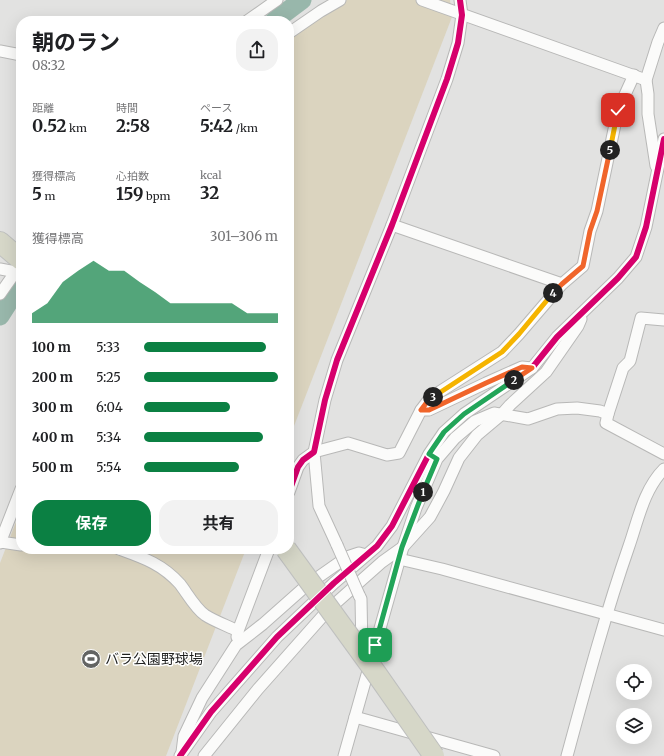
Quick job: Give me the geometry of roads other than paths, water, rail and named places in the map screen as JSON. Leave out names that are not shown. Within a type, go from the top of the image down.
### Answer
[{"type":"highway","points":[[0,242],[16,261]]},
{"type":"highway","points":[[290,554],[372,667],[434,756]]},
{"type":"street","points":[[254,16],[277,0]]},
{"type":"street","points":[[294,30],[340,0]]},
{"type":"street","points":[[422,0],[646,80]]},
{"type":"street","points":[[363,688],[361,599],[319,506],[314,452],[325,400],[337,360],[392,225],[447,79],[458,43],[462,15],[460,0]]},
{"type":"street","points":[[657,172],[648,114],[646,80],[664,28]]},
{"type":"street","points":[[0,51],[16,54]]},
{"type":"street","points":[[294,478],[298,467],[303,460],[314,452],[348,444],[387,455],[399,453],[421,410],[430,398],[502,352],[562,284],[583,266],[590,231],[597,211],[618,110],[634,75]]},
{"type":"street","points":[[181,755],[211,712],[277,637],[376,546],[392,526],[433,456],[444,432],[464,414],[532,368],[557,337],[618,278],[636,257],[646,227],[664,140]]},
{"type":"street","points":[[392,225],[562,284]]},
{"type":"street","points":[[0,268],[16,265]]},
{"type":"street","points":[[0,294],[16,270]]},
{"type":"street","points":[[204,756],[258,689],[329,609],[382,562],[402,547],[430,517],[444,491],[458,458],[477,435],[502,414],[546,372],[578,326],[583,312]]},
{"type":"street","points":[[664,320],[641,318],[630,361],[623,368],[606,423],[664,454]]},
{"type":"street","points":[[421,410],[429,410],[522,367],[532,368]]},
{"type":"street","points":[[344,756],[402,547],[428,478],[433,456],[475,421],[494,413],[528,419],[557,409],[577,408],[600,411],[608,414]]},
{"type":"street","points":[[567,756],[606,614],[645,498],[659,474],[664,469]]},
{"type":"street","points":[[16,502],[0,542],[16,544]]},
{"type":"street","points":[[181,755],[184,736],[202,698],[236,645],[313,581],[347,557],[359,553],[366,555]]},
{"type":"street","points":[[133,554],[147,559],[165,570],[180,584],[192,601],[204,614],[238,631]]},
{"type":"street","points":[[236,645],[238,631],[267,554]]},
{"type":"street","points":[[399,558],[664,630]]},
{"type":"street","points":[[355,717],[494,756]]},
{"type":"waterway","points":[[281,16],[302,0]]},
{"type":"waterway","points":[[0,316],[16,291]]},
{"type":"place","name":"バラ公園野球場","points":[[91,659]]}]
